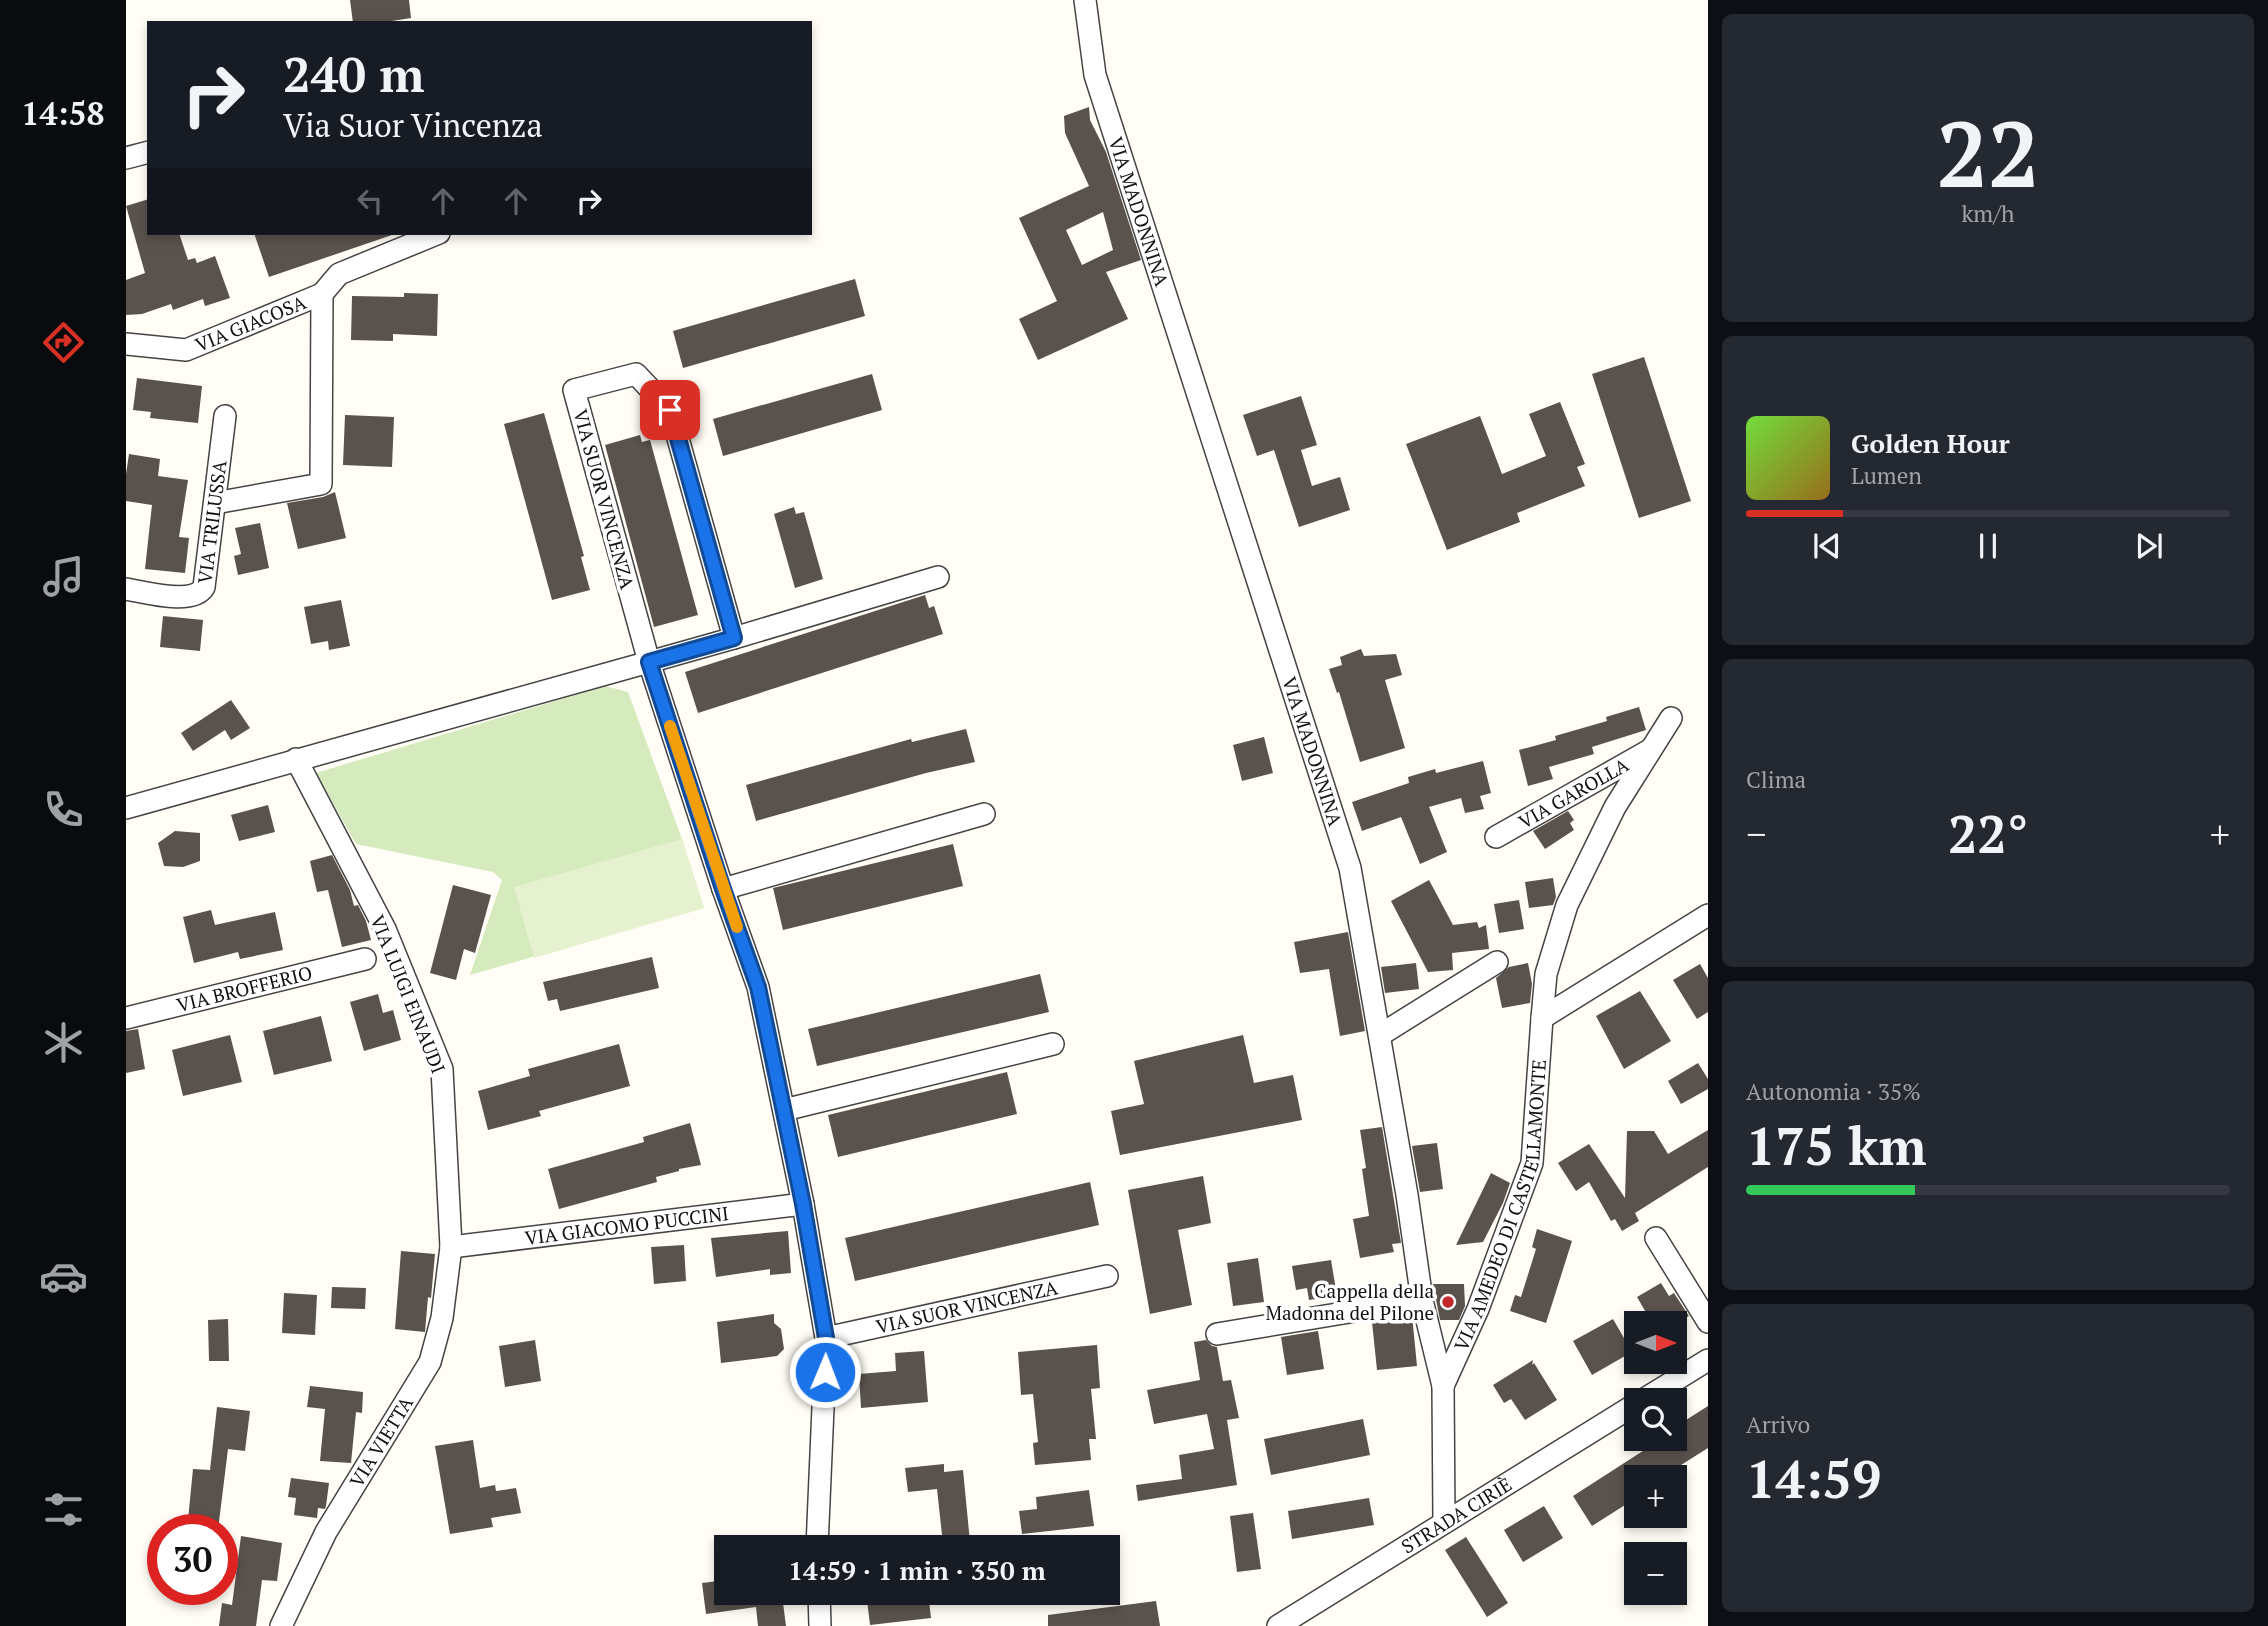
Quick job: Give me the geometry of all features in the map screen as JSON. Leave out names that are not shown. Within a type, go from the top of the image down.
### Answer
[{"type":"street","name":"VIA MADONNINA","points":[[1085,0],[1095,75],[1350,868],[1380,1034],[1422,1300],[1443,1386],[1444,1522]]},
{"type":"street","points":[[126,159],[147,153]]},
{"type":"street","name":"VIA GIACOSA","points":[[126,344],[186,350],[322,294],[339,274],[434,235]]},
{"type":"street","points":[[215,503],[321,484],[322,294]]},
{"type":"street","name":"VIA SUOR VINCENZA","points":[[734,638],[670,410],[636,374],[574,390],[649,662],[758,987],[803,1204],[826,1338],[818,1535]]},
{"type":"street","name":"VIA TRILUSSA","points":[[126,589],[191,597],[200,593],[204,587],[225,416]]},
{"type":"street","points":[[126,808],[734,638],[938,577]]},
{"type":"street","name":"VIA AMEDEO DI CASTELLAMONTE","points":[[1443,1386],[1478,1309],[1532,1163],[1546,974],[1567,905],[1615,807],[1671,718]]},
{"type":"street","name":"VIA GAROLLA","points":[[1496,837],[1652,749]]},
{"type":"street","name":"VIA LUIGI EINAUDI","points":[[296,759],[385,929],[442,1069],[451,1247]]},
{"type":"street","points":[[723,889],[984,814]]},
{"type":"street","points":[[1542,1018],[1708,915]]},
{"type":"street","name":"VIA BROFFERIO","points":[[126,1018],[365,959]]},
{"type":"street","points":[[1380,1034],[1497,962]]},
{"type":"street","points":[[784,1110],[1053,1044]]},
{"type":"street","name":"VIA GIACOMO PUCCINI","points":[[451,1247],[803,1204]]},
{"type":"street","points":[[1656,1238],[1708,1322]]},
{"type":"street","name":"VIA VIETTA","points":[[281,1626],[326,1532],[430,1362],[442,1318],[451,1247]]},
{"type":"street","name":"VIA SUOR VINCENZA","points":[[826,1338],[1107,1276]]},
{"type":"street","points":[[1217,1334],[1422,1300]]},
{"type":"street","points":[[1662,1388],[1708,1360]]},
{"type":"street","name":"STRADA CIRIÈ","points":[[1278,1626],[1624,1411]]},
{"type":"street","points":[[819,1605],[820,1626]]},
{"type":"green space","points":[[605,686],[628,692],[682,839],[704,908],[470,975],[502,880],[493,872],[356,844],[316,773]]},
{"type":"green space","points":[[682,839],[704,908],[534,958],[514,887]]},
{"type":"building","points":[[350,0],[409,0],[411,18],[353,21]]},
{"type":"building","points":[[1089,107],[1090,120],[1106,152],[1141,260],[1106,272],[1128,319],[1038,360],[1019,319],[1057,301],[1019,218],[1089,186],[1065,133],[1064,116]],"holes":[[[1103,212],[1113,250],[1082,265],[1066,230]]]},
{"type":"building","points":[[147,200],[147,235],[180,235],[188,260],[195,258],[197,263],[215,256],[230,298],[205,306],[203,299],[173,310],[171,304],[142,314],[126,315],[126,280],[145,273],[126,206]]},
{"type":"building","points":[[255,235],[392,235],[269,277]]},
{"type":"building","points":[[855,279],[865,316],[683,368],[673,331]]},
{"type":"building","points":[[404,293],[438,294],[437,336],[393,334],[393,341],[351,340],[352,296],[404,297]]},
{"type":"building","points":[[1644,357],[1691,501],[1639,518],[1592,374]]},
{"type":"building","points":[[872,374],[882,410],[723,456],[713,419]]},
{"type":"building","points":[[137,378],[202,386],[198,423],[150,418],[151,412],[133,410]]},
{"type":"building","points":[[1301,396],[1317,445],[1301,450],[1312,486],[1340,477],[1350,510],[1299,527],[1274,450],[1257,456],[1243,415]]},
{"type":"building","points":[[1560,402],[1585,464],[1577,467],[1585,486],[1517,513],[1520,522],[1447,550],[1406,444],[1480,416],[1502,474],[1546,456],[1529,414]]},
{"type":"building","points":[[544,413],[584,556],[581,557],[590,590],[552,600],[504,424]]},
{"type":"building","points":[[345,415],[394,417],[392,467],[343,465]]},
{"type":"building","points":[[640,435],[642,442],[650,440],[698,615],[654,627],[605,445]]},
{"type":"building","points":[[129,454],[160,459],[158,476],[188,480],[179,537],[189,538],[185,573],[145,569],[152,505],[126,501]]},
{"type":"building","points":[[335,492],[346,538],[298,549],[287,503],[323,497]]},
{"type":"building","points":[[794,507],[796,514],[804,512],[823,579],[795,588],[774,514]]},
{"type":"building","points":[[260,523],[269,568],[238,575],[234,556],[241,554],[235,528]]},
{"type":"building","points":[[925,595],[929,608],[934,606],[943,634],[698,713],[685,672]]},
{"type":"building","points":[[341,600],[350,646],[329,650],[328,641],[311,644],[304,607]]},
{"type":"building","points":[[163,616],[203,620],[200,651],[160,647]]},
{"type":"building","points":[[1361,649],[1364,656],[1396,654],[1402,675],[1385,680],[1405,748],[1360,762],[1339,692],[1337,693],[1329,669],[1342,665],[1340,657]]},
{"type":"building","points":[[231,700],[250,728],[231,740],[225,730],[193,751],[181,733]]},
{"type":"building","points":[[1639,707],[1646,730],[1592,747],[1594,754],[1549,767],[1553,779],[1528,786],[1519,750],[1556,740],[1555,736],[1607,721],[1606,717]]},
{"type":"building","points":[[966,729],[975,762],[926,773],[756,821],[746,785],[911,739],[912,742]]},
{"type":"building","points":[[1264,737],[1273,773],[1242,781],[1233,745]]},
{"type":"building","points":[[1483,761],[1491,793],[1480,796],[1484,809],[1465,813],[1461,798],[1429,807],[1447,852],[1420,864],[1401,817],[1362,831],[1352,802],[1409,783],[1408,777],[1435,769],[1436,773]]},
{"type":"building","points":[[268,805],[275,832],[239,841],[231,815]]},
{"type":"building","points":[[1568,811],[1574,820],[1570,823],[1574,830],[1545,849],[1533,831]]},
{"type":"building","points":[[175,831],[200,833],[200,861],[183,867],[164,866],[158,843]]},
{"type":"building","points":[[953,844],[963,886],[783,930],[773,888]]},
{"type":"building","points":[[332,855],[350,890],[354,906],[358,905],[366,921],[371,940],[342,947],[328,890],[317,892],[310,861]]},
{"type":"building","points":[[1553,878],[1556,897],[1553,905],[1529,908],[1525,882]]},
{"type":"building","points":[[1429,880],[1453,925],[1477,922],[1479,928],[1486,925],[1489,949],[1452,953],[1453,970],[1428,972],[1391,901]]},
{"type":"building","points":[[453,885],[491,895],[475,953],[464,949],[456,980],[430,973]]},
{"type":"building","points":[[1519,900],[1524,929],[1499,933],[1494,904]]},
{"type":"building","points":[[211,910],[215,925],[275,912],[283,950],[240,959],[238,952],[194,963],[183,917]]},
{"type":"building","points":[[1348,932],[1365,1031],[1340,1036],[1329,969],[1300,973],[1294,942]]},
{"type":"building","points":[[652,957],[659,988],[560,1011],[557,999],[548,1001],[543,982]]},
{"type":"building","points":[[1416,963],[1419,989],[1385,993],[1381,967]]},
{"type":"building","points":[[1528,963],[1532,984],[1530,1003],[1502,1008],[1496,978],[1509,967]]},
{"type":"building","points":[[1700,964],[1708,978],[1708,1012],[1697,1019],[1673,980]]},
{"type":"building","points":[[1040,974],[1049,1012],[817,1066],[808,1029]]},
{"type":"building","points":[[1640,991],[1671,1041],[1624,1069],[1596,1016]]},
{"type":"building","points":[[378,994],[383,1013],[393,1010],[401,1040],[364,1051],[350,1002]]},
{"type":"building","points":[[321,1016],[332,1061],[274,1075],[263,1031]]},
{"type":"building","points":[[138,1029],[145,1069],[126,1073],[126,1031]]},
{"type":"building","points":[[230,1035],[242,1082],[183,1096],[172,1050]]},
{"type":"building","points":[[1243,1035],[1254,1083],[1293,1075],[1302,1120],[1120,1155],[1111,1111],[1144,1104],[1134,1061]]},
{"type":"building","points":[[619,1044],[630,1086],[539,1111],[541,1116],[488,1130],[478,1091],[530,1076],[528,1069]]},
{"type":"building","points":[[1698,1063],[1708,1079],[1708,1089],[1681,1104],[1668,1081]]},
{"type":"building","points":[[1007,1072],[1017,1114],[838,1157],[828,1115]]},
{"type":"building","points":[[690,1123],[701,1165],[656,1177],[657,1182],[559,1209],[548,1169],[644,1142],[643,1137]]},
{"type":"building","points":[[1382,1127],[1401,1243],[1392,1244],[1394,1252],[1360,1258],[1353,1219],[1369,1216],[1360,1130]]},
{"type":"building","points":[[1708,1130],[1708,1167],[1635,1213],[1639,1221],[1622,1231],[1615,1219],[1611,1221],[1589,1182],[1576,1191],[1558,1163],[1589,1144],[1625,1198],[1627,1131],[1654,1131],[1668,1154]]},
{"type":"building","points":[[1437,1143],[1443,1189],[1420,1192],[1412,1146]]},
{"type":"building","points":[[1491,1173],[1510,1183],[1503,1203],[1483,1242],[1456,1245]]},
{"type":"building","points":[[1203,1176],[1211,1223],[1178,1230],[1192,1305],[1150,1314],[1128,1190]]},
{"type":"building","points":[[1090,1182],[1099,1225],[855,1281],[845,1238]]},
{"type":"building","points":[[1537,1229],[1572,1241],[1546,1323],[1510,1311],[1515,1295],[1521,1297],[1536,1249],[1532,1247]]},
{"type":"building","points":[[788,1231],[791,1273],[770,1275],[770,1269],[716,1277],[711,1238]]},
{"type":"building","points":[[684,1245],[686,1281],[654,1284],[651,1247]]},
{"type":"building","points":[[401,1251],[435,1254],[425,1332],[395,1329]]},
{"type":"building","points":[[1258,1258],[1264,1302],[1233,1306],[1227,1263]]},
{"type":"building","points":[[1331,1260],[1337,1296],[1309,1300],[1307,1288],[1296,1290],[1292,1266]]},
{"type":"building","points":[[1661,1283],[1669,1296],[1674,1293],[1686,1311],[1645,1311],[1637,1297]]},
{"type":"building","name":"Cappella della Madonna del Pilone","points":[[1433,1284],[1464,1284],[1465,1306],[1459,1320],[1440,1320]]},
{"type":"building","points":[[332,1287],[366,1288],[365,1309],[331,1308]]},
{"type":"building","points":[[284,1293],[317,1295],[315,1335],[282,1333]]},
{"type":"building","points":[[774,1314],[774,1323],[781,1329],[784,1349],[777,1356],[721,1363],[717,1322]]},
{"type":"building","points":[[1412,1315],[1417,1366],[1377,1370],[1372,1322]]},
{"type":"building","points":[[228,1319],[229,1361],[209,1361],[208,1320]]},
{"type":"building","points":[[1613,1319],[1624,1338],[1624,1357],[1592,1375],[1573,1341]]},
{"type":"building","points":[[1318,1331],[1324,1369],[1287,1375],[1281,1337]]},
{"type":"building","points":[[535,1340],[541,1381],[505,1387],[499,1346]]},
{"type":"building","points":[[1206,1340],[1217,1347],[1223,1381],[1231,1380],[1239,1418],[1227,1420],[1237,1485],[1138,1501],[1136,1485],[1182,1479],[1179,1455],[1214,1449],[1207,1414],[1154,1424],[1147,1390],[1200,1380],[1194,1342]]},
{"type":"building","points":[[1097,1345],[1100,1388],[1091,1389],[1096,1439],[1089,1439],[1091,1460],[1035,1465],[1033,1443],[1038,1442],[1033,1394],[1021,1395],[1018,1352]]},
{"type":"building","points":[[924,1351],[928,1402],[861,1408],[859,1374],[896,1371],[895,1353]]},
{"type":"building","points":[[1533,1360],[1532,1365],[1534,1363],[1557,1400],[1525,1420],[1511,1399],[1504,1403],[1493,1385]]},
{"type":"building","points":[[310,1386],[363,1392],[362,1413],[356,1412],[351,1463],[320,1461],[325,1409],[307,1407]]},
{"type":"building","points":[[1708,1406],[1708,1448],[1681,1465],[1624,1465],[1624,1506],[1592,1526],[1573,1496],[1643,1451],[1687,1451],[1687,1419]]},
{"type":"building","points":[[217,1407],[250,1411],[245,1451],[228,1449],[220,1514],[189,1514],[193,1469],[210,1470]]},
{"type":"building","points":[[1363,1419],[1370,1455],[1271,1475],[1264,1439]]},
{"type":"building","points":[[473,1440],[480,1488],[495,1485],[496,1491],[516,1488],[521,1513],[491,1518],[493,1527],[450,1534],[435,1446]]},
{"type":"building","points":[[944,1464],[944,1472],[963,1470],[969,1535],[942,1535],[937,1489],[908,1492],[905,1468]]},
{"type":"building","points":[[291,1478],[329,1483],[325,1509],[318,1508],[317,1518],[294,1515],[296,1498],[288,1497]]},
{"type":"building","points":[[1089,1490],[1094,1526],[1022,1534],[1019,1511],[1037,1509],[1036,1497]]},
{"type":"building","points":[[1369,1498],[1374,1525],[1292,1539],[1288,1511]]},
{"type":"building","points":[[1544,1506],[1563,1538],[1523,1562],[1504,1530]]},
{"type":"building","points":[[1253,1513],[1261,1569],[1237,1572],[1230,1516]]},
{"type":"building","points":[[241,1536],[282,1543],[277,1581],[262,1580],[256,1626],[219,1626],[222,1605],[238,1605]]},
{"type":"building","points":[[1466,1537],[1508,1603],[1487,1617],[1445,1550]]},
{"type":"building","points":[[714,1582],[714,1605],[783,1605],[786,1626],[758,1626],[756,1607],[706,1614],[702,1583]]},
{"type":"building","points":[[1156,1601],[1160,1626],[1048,1626],[1048,1615]]},
{"type":"building","points":[[868,1605],[930,1605],[931,1618],[870,1625]]},
{"type":"slow traffic","points":[[670,726],[737,927]]},
{"type":"place","name":"Cappella della Madonna del Pilone","points":[[1448,1302]]},
{"type":"route","points":[[670,410],[734,638],[649,662],[758,987],[803,1204],[826,1338],[825,1372]]}]
